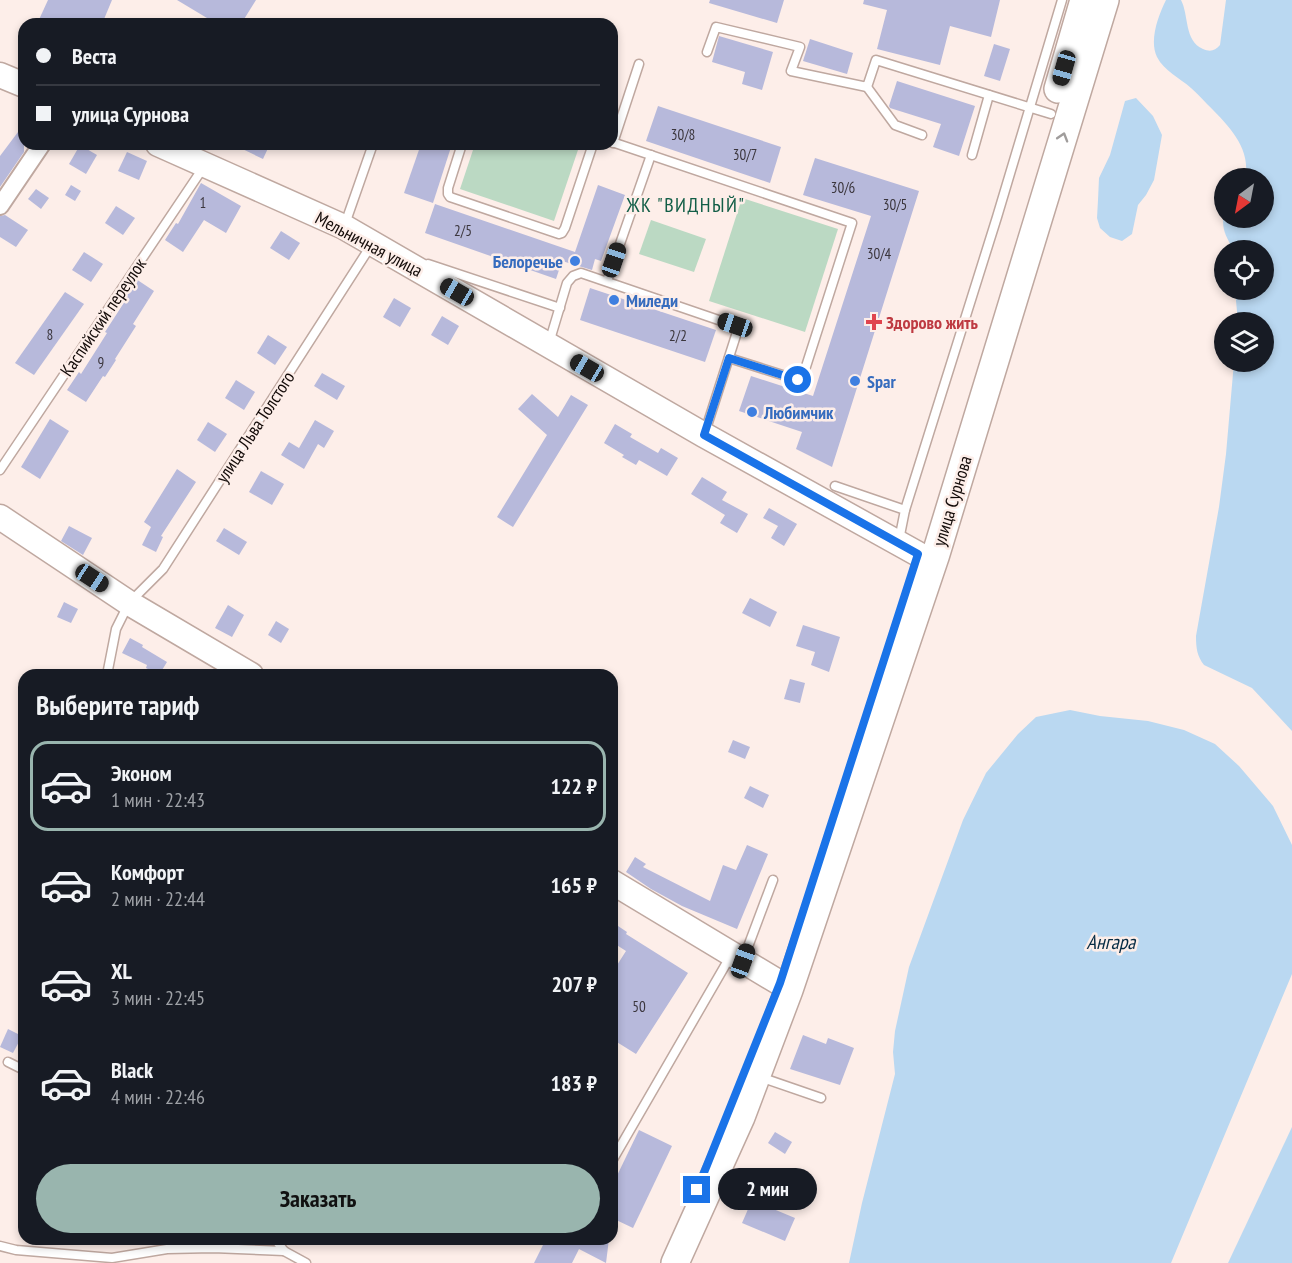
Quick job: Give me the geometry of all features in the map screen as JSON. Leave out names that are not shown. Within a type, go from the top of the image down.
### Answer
[{"type":"main road","name":"улица Сурнова","points":[[663,1263],[697,1190],[780,983],[1040,110],[1084,0]]},
{"type":"main road","name":"улица Сурнова","points":[[675,1263],[741,1117],[789,990],[934,557],[1105,0]]},
{"type":"street","points":[[0,75],[18,82]]},
{"type":"street","points":[[0,206],[38,150]]},
{"type":"street","name":"Мельничная улица","points":[[171,150],[344,227],[704,435],[908,549]]},
{"type":"street","points":[[0,517],[129,603],[241,669]]},
{"type":"street","points":[[618,886],[780,983]]},
{"type":"lane","points":[[908,549],[905,510],[1040,110],[1062,0]]},
{"type":"lane","points":[[707,52],[716,27],[800,47],[791,71],[867,87],[895,125],[922,135]]},
{"type":"lane","points":[[867,87],[876,60],[1040,110]]},
{"type":"lane","points":[[618,125],[639,64]]},
{"type":"lane","points":[[972,155],[989,95]]},
{"type":"lane","points":[[618,144],[852,223],[802,379],[795,379],[729,358]]},
{"type":"lane","points":[[344,227],[371,150]]},
{"type":"lane","points":[[460,150],[448,188],[450,197],[559,234],[566,228],[591,150]]},
{"type":"lane","points":[[607,281],[651,155]]},
{"type":"lane","name":"Каспийский переулок","points":[[0,470],[205,165]]},
{"type":"lane","points":[[376,246],[560,308]]},
{"type":"lane","name":"улица Льва Толстого","points":[[108,669],[116,629],[129,603],[163,569],[376,246]]},
{"type":"lane","points":[[548,345],[567,283],[573,276],[584,274],[736,326],[738,329],[704,435]]},
{"type":"lane","points":[[835,486],[905,510]]},
{"type":"lane","points":[[618,1151],[737,957],[773,880]]},
{"type":"lane","points":[[8,1062],[18,1067]]},
{"type":"lane","points":[[756,1076],[821,1098]]},
{"type":"lane","points":[[280,1245],[284,1251],[306,1263]]},
{"type":"lane","points":[[0,1246],[16,1250],[112,1258],[167,1249],[284,1251]]},
{"type":"green space","points":[[473,150],[578,150],[554,221],[460,189]]},
{"type":"green space","points":[[742,198],[838,229],[805,332],[709,301]]},
{"type":"green space","points":[[651,220],[706,239],[694,272],[639,254]]},
{"type":"water","points":[[1166,0],[1181,0],[1193,40],[1203,49],[1210,51],[1220,45],[1226,0],[1292,0],[1292,731],[1252,688],[1204,665],[1197,648],[1196,636],[1219,507],[1233,372],[1274,372],[1274,312],[1237,312],[1236,300],[1274,300],[1274,240],[1228,240],[1224,228],[1274,228],[1274,168],[1246,168],[1245,157],[1230,128],[1195,92],[1164,66],[1157,57],[1154,44],[1158,21]]},
{"type":"water","points":[[1136,98],[1153,116],[1162,135],[1154,180],[1138,205],[1132,234],[1122,241],[1110,237],[1100,228],[1097,218],[1099,178],[1110,155],[1125,101]]},
{"type":"water","name":"Ангара","points":[[1070,710],[1148,721],[1184,730],[1215,744],[1239,766],[1273,806],[1292,845],[1292,974],[1171,1263],[849,1263],[895,1074],[893,1052],[895,1031],[909,967],[963,820],[986,773],[1018,734],[1036,717]]},
{"type":"water","points":[[1292,1127],[1292,1263],[1228,1263]]},
{"type":"building","points":[[48,0],[112,0],[104,18],[40,18]]},
{"type":"building","points":[[177,0],[256,0],[245,18],[207,18]]},
{"type":"building","points":[[710,0],[784,0],[777,23],[709,3]]},
{"type":"building","points":[[864,0],[1000,0],[991,37],[950,26],[940,65],[877,49],[887,10],[863,4]]},
{"type":"building","points":[[719,36],[773,52],[762,90],[742,84],[745,72],[712,62]]},
{"type":"building","points":[[810,39],[853,53],[847,74],[803,61]]},
{"type":"building","points":[[994,44],[1010,49],[1000,81],[984,76]]},
{"type":"building","points":[[897,81],[975,106],[959,156],[933,147],[941,124],[890,108]]},
{"type":"building","points":[[658,106],[781,147],[770,183],[646,141]]},
{"type":"building","points":[[18,132],[18,150],[24,150],[24,152],[0,187],[0,156]]},
{"type":"building","points":[[77,150],[88,150],[97,155],[86,174],[69,164]]},
{"type":"building","points":[[244,150],[267,150],[263,159]]},
{"type":"building","points":[[419,150],[450,150],[433,203],[404,193]]},
{"type":"building","points":[[127,152],[147,161],[139,180],[118,171]]},
{"type":"building","points":[[815,158],[919,191],[832,467],[796,449],[802,432],[739,411],[751,376],[813,396],[871,216],[803,195]]},
{"type":"building","points":[[201,183],[241,206],[226,233],[204,220],[183,252],[165,240],[176,223],[178,224]]},
{"type":"building","points":[[71,185],[81,191],[75,201],[65,195]]},
{"type":"building","points":[[598,185],[625,195],[601,261],[595,259],[592,270],[562,261],[556,279],[425,233],[435,204],[575,252]]},
{"type":"building","points":[[36,189],[49,198],[41,209],[28,199]]},
{"type":"building","points":[[116,206],[135,218],[123,235],[105,223]]},
{"type":"building","points":[[5,215],[28,230],[16,247],[0,237],[0,216]]},
{"type":"building","points":[[281,231],[300,243],[289,260],[270,248]]},
{"type":"building","points":[[84,252],[103,264],[91,282],[72,270]]},
{"type":"building","points":[[136,279],[154,291],[133,324],[136,326],[116,360],[86,402],[67,390],[79,372],[81,374],[107,333],[105,332],[127,298],[124,296]]},
{"type":"building","points":[[590,288],[716,330],[705,362],[580,320]]},
{"type":"building","points":[[65,292],[84,304],[34,375],[15,363]]},
{"type":"building","points":[[394,298],[411,308],[400,327],[383,317]]},
{"type":"building","points":[[442,316],[459,326],[448,345],[431,335]]},
{"type":"building","points":[[268,335],[287,347],[275,365],[257,353]]},
{"type":"building","points":[[322,373],[345,386],[337,400],[314,386]]},
{"type":"building","points":[[236,380],[255,392],[244,410],[225,398]]},
{"type":"building","points":[[532,394],[558,417],[571,395],[588,405],[513,527],[497,517],[547,435],[518,409]]},
{"type":"building","points":[[50,419],[69,431],[40,479],[21,467]]},
{"type":"building","points":[[315,420],[334,431],[324,448],[318,444],[304,469],[281,455],[289,442],[299,448]]},
{"type":"building","points":[[208,422],[227,434],[215,452],[197,440]]},
{"type":"building","points":[[615,424],[632,434],[630,437],[658,453],[661,448],[678,458],[667,476],[639,460],[636,465],[604,443]]},
{"type":"building","points":[[177,469],[196,482],[161,536],[163,537],[156,552],[142,545],[151,527],[144,522]]},
{"type":"building","points":[[261,471],[284,484],[272,505],[249,492]]},
{"type":"building","points":[[702,477],[727,492],[722,500],[748,514],[737,533],[720,523],[725,515],[691,494]]},
{"type":"building","points":[[769,508],[797,524],[784,546],[771,538],[778,526],[763,518]]},
{"type":"building","points":[[69,526],[92,538],[83,555],[61,541]]},
{"type":"building","points":[[224,528],[247,542],[239,555],[216,541]]},
{"type":"building","points":[[750,598],[777,612],[770,627],[742,613]]},
{"type":"building","points":[[64,602],[78,609],[71,623],[57,617]]},
{"type":"building","points":[[228,605],[244,615],[232,637],[215,628]]},
{"type":"building","points":[[276,621],[289,629],[281,643],[268,635]]},
{"type":"building","points":[[803,625],[840,637],[829,672],[811,665],[815,652],[796,646]]},
{"type":"building","points":[[130,638],[167,662],[163,669],[148,669],[147,665],[122,653]]},
{"type":"building","points":[[790,679],[805,683],[800,703],[784,699]]},
{"type":"building","points":[[733,740],[750,747],[745,759],[728,752]]},
{"type":"building","points":[[750,786],[769,795],[763,808],[744,798]]},
{"type":"building","points":[[747,845],[768,854],[737,929],[682,906],[626,872],[635,857],[646,864],[643,867],[710,901],[723,865],[736,870]]},
{"type":"building","points":[[618,926],[627,932],[626,934],[688,973],[636,1054],[618,1043],[618,964],[626,951],[618,946]]},
{"type":"building","points":[[8,1029],[18,1034],[18,1044],[13,1053],[0,1047]]},
{"type":"building","points":[[803,1035],[826,1044],[828,1038],[854,1048],[840,1085],[790,1069]]},
{"type":"building","points":[[639,1130],[672,1146],[633,1228],[618,1221],[618,1174]]},
{"type":"building","points":[[775,1132],[792,1142],[785,1154],[768,1143]]},
{"type":"building","points":[[752,1200],[795,1218],[785,1241],[742,1223]]},
{"type":"building","points":[[543,1245],[608,1245],[606,1263],[579,1249],[572,1263],[534,1263]]},
{"type":"place","name":"Белоречье","points":[[575,261]]},
{"type":"place","name":"Миледи","points":[[614,300]]},
{"type":"place","name":"Здорово жить","points":[[874,322]]},
{"type":"place","name":"Spar","points":[[855,381]]},
{"type":"place","name":"Любимчик","points":[[752,412]]},
{"type":"district","name":"ЖК \"ВИДНЫЙ\"","points":[[686,205]]},
{"type":"route","points":[[697,1190],[780,983],[918,554],[704,435],[729,358],[798,380]]}]
